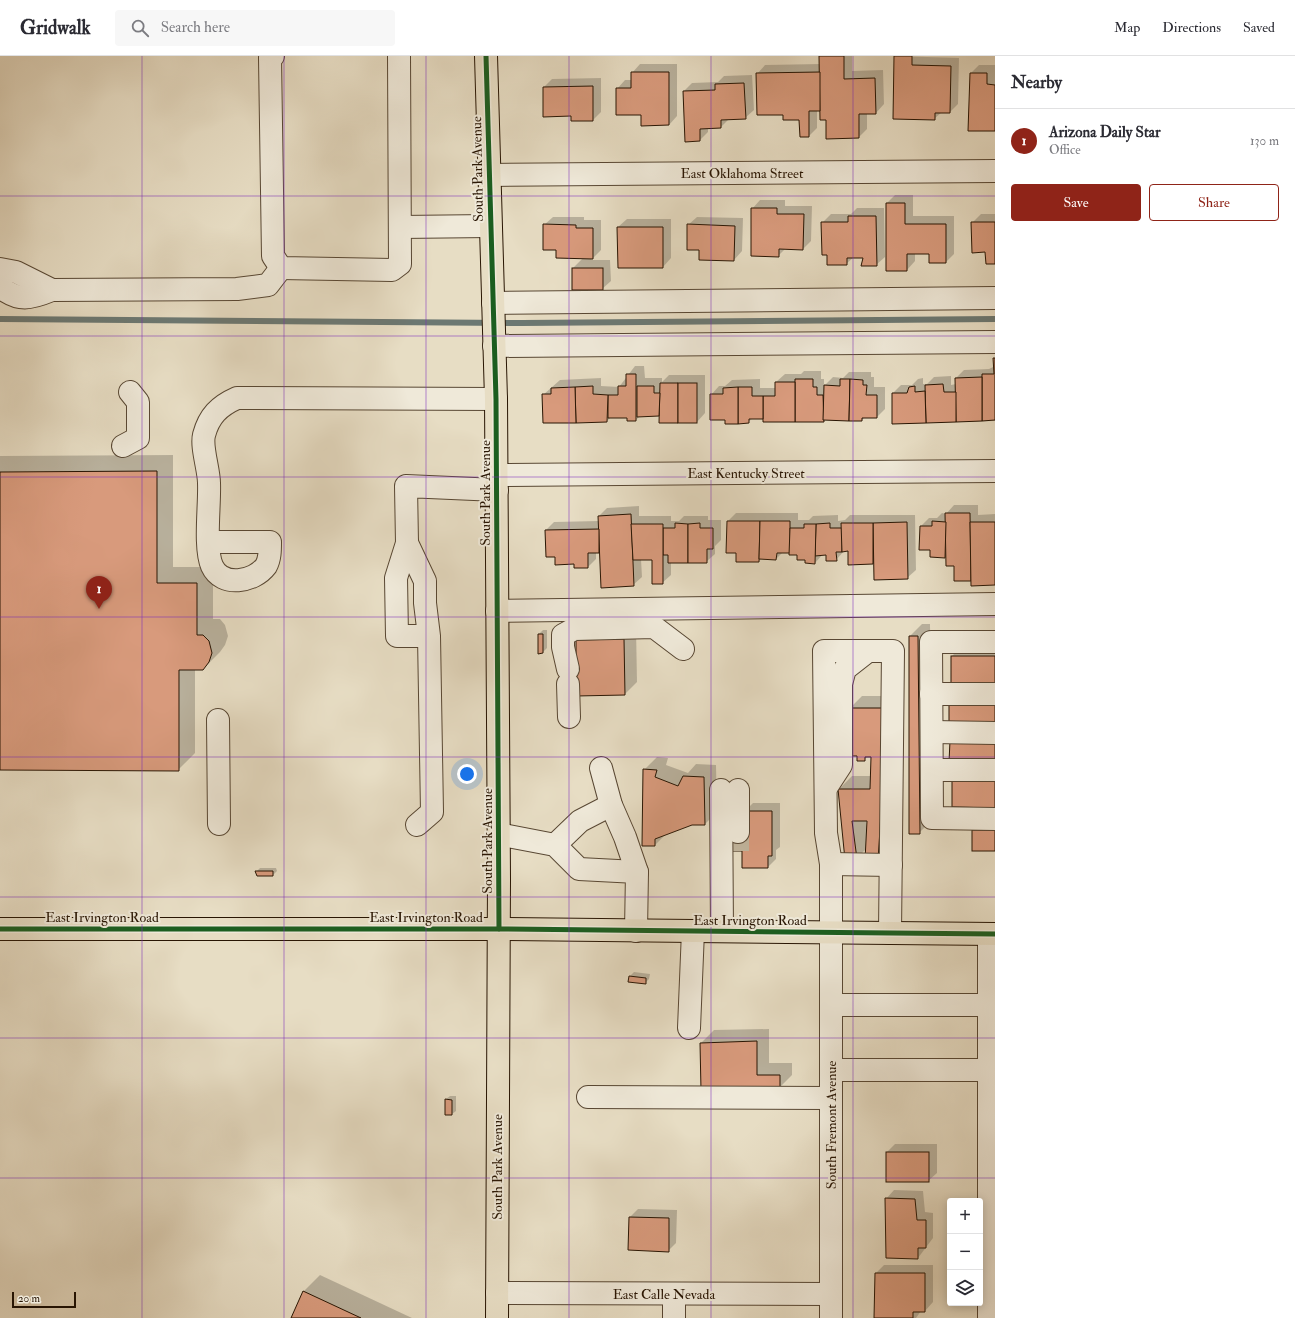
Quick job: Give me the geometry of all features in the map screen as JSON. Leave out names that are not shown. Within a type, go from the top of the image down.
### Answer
[{"type":"main road","name":"South Park Avenue","points":[[486,56],[496,399],[499,929],[496,1318]]},
{"type":"main road","name":"East Irvington Road","points":[[0,929],[499,929],[992,934]]},
{"type":"street","points":[[273,56],[270,58],[274,256],[281,268]]},
{"type":"street","points":[[281,268],[392,270],[400,264],[399,56]]},
{"type":"street","name":"East Oklahoma Street","points":[[489,175],[995,171]]},
{"type":"street","points":[[400,227],[490,226]]},
{"type":"street","points":[[0,286],[12,296],[31,298],[52,290],[237,289],[268,285],[281,268]]},
{"type":"street","points":[[0,269],[16,272],[52,290]]},
{"type":"street","points":[[493,304],[995,298]]},
{"type":"street","points":[[494,341],[995,342]]},
{"type":"street","points":[[123,446],[138,438],[138,402],[130,392]]},
{"type":"street","points":[[209,542],[270,542],[270,555],[266,565],[252,578],[239,581],[229,579],[219,574],[212,566],[209,542],[209,483],[203,437],[214,412],[226,403],[237,398],[496,399]]},
{"type":"street","name":"East Kentucky Street","points":[[407,544],[406,486],[496,482],[995,471]]},
{"type":"street","points":[[407,544],[396,578],[397,636],[429,636]]},
{"type":"street","points":[[407,544],[425,581],[425,603],[429,636],[432,812],[417,825]]},
{"type":"street","points":[[497,611],[995,604]]},
{"type":"street","points":[[569,718],[568,676],[563,647],[563,635],[574,629],[654,627],[682,649]]},
{"type":"street","points":[[995,642],[931,642],[932,818],[995,819]]},
{"type":"street","name":"South Fremont Avenue","points":[[831,1318],[831,864],[826,833],[824,651],[893,651],[891,865]]},
{"type":"street","points":[[931,694],[995,694]]},
{"type":"street","points":[[218,720],[219,824]]},
{"type":"street","points":[[932,732],[995,733]]},
{"type":"street","points":[[601,768],[611,805],[637,872],[636,931]]},
{"type":"street","points":[[932,770],[995,770]]},
{"type":"street","points":[[722,931],[729,790],[738,832]]},
{"type":"street","points":[[556,845],[580,821],[611,805]]},
{"type":"street","points":[[498,834],[556,845],[579,869],[637,872]]},
{"type":"street","points":[[831,864],[891,865],[890,933]]},
{"type":"street","points":[[690,1028],[692,931]]},
{"type":"street","points":[[989,1318],[990,1005],[992,934]]},
{"type":"street","points":[[831,1005],[990,1005]]},
{"type":"street","points":[[831,1070],[990,1070]]},
{"type":"street","points":[[588,1097],[830,1098]]},
{"type":"street","name":"East Calle Nevada","points":[[496,1293],[830,1294]]},
{"type":"street","points":[[674,1294],[674,1318]]},
{"type":"building","points":[[819,56],[844,56],[844,79],[875,78],[876,114],[859,114],[859,138],[826,139],[826,120],[820,120]]},
{"type":"building","points":[[894,56],[912,56],[912,65],[951,66],[950,113],[935,113],[935,120],[893,119]]},
{"type":"building","points":[[631,72],[669,72],[669,125],[641,126],[641,115],[616,115],[616,88],[631,88]]},
{"type":"building","points":[[820,72],[820,111],[809,111],[809,137],[800,137],[799,120],[783,120],[783,115],[757,115],[756,73]]},
{"type":"building","points":[[970,73],[987,73],[987,84],[995,85],[995,131],[968,131]]},
{"type":"building","points":[[744,83],[746,119],[721,120],[721,128],[700,129],[700,141],[685,142],[683,91],[715,90],[715,84]]},
{"type":"building","points":[[593,86],[593,121],[571,121],[571,116],[543,117],[543,87]]},
{"type":"building","points":[[886,203],[905,203],[905,224],[946,224],[946,263],[929,263],[929,254],[907,254],[907,271],[886,271]]},
{"type":"building","points":[[751,208],[777,208],[777,214],[804,214],[803,250],[779,249],[779,257],[751,256]]},
{"type":"building","points":[[848,216],[876,216],[877,266],[861,266],[863,258],[847,258],[847,265],[827,265],[827,255],[822,255],[821,222],[848,222]]},
{"type":"building","points":[[971,222],[995,222],[995,264],[986,264],[985,252],[972,253]]},
{"type":"building","points":[[543,224],[576,225],[576,228],[593,228],[593,259],[556,258],[556,250],[543,250]]},
{"type":"building","points":[[687,224],[735,226],[734,261],[699,260],[699,250],[687,250]]},
{"type":"building","points":[[617,227],[663,227],[663,268],[618,268]]},
{"type":"building","points":[[572,268],[603,268],[603,290],[572,290]]},
{"type":"building","points":[[993,358],[995,358],[995,420],[982,421],[982,374],[994,374]]},
{"type":"building","points":[[626,374],[636,374],[636,421],[627,421],[627,418],[608,418],[608,395],[618,395],[618,386],[626,386]]},
{"type":"building","points":[[982,377],[982,421],[956,422],[955,378]]},
{"type":"building","points":[[795,379],[813,379],[813,387],[817,387],[817,395],[823,395],[824,422],[795,422]]},
{"type":"building","points":[[840,379],[850,379],[849,421],[823,420],[824,385],[840,386]]},
{"type":"building","points":[[850,379],[863,380],[863,385],[867,385],[866,395],[877,395],[877,418],[862,418],[862,421],[849,421]]},
{"type":"building","points":[[775,382],[795,382],[795,422],[763,422],[763,396],[775,396]]},
{"type":"building","points":[[660,383],[678,383],[678,423],[659,423]]},
{"type":"building","points":[[678,383],[697,383],[697,423],[678,423]]},
{"type":"building","points":[[943,384],[944,392],[956,392],[956,422],[926,423],[925,385]]},
{"type":"building","points":[[593,386],[593,394],[608,395],[607,422],[576,423],[575,387]]},
{"type":"building","points":[[637,386],[654,386],[654,393],[660,393],[659,416],[637,417]]},
{"type":"building","points":[[915,386],[915,392],[925,391],[926,423],[892,424],[892,393],[907,393],[909,387]]},
{"type":"building","points":[[575,387],[576,423],[543,423],[542,394],[551,394],[551,388]]},
{"type":"building","points":[[738,387],[752,387],[752,396],[763,396],[763,419],[749,419],[749,423],[738,424]]},
{"type":"building","points":[[738,387],[738,424],[725,424],[725,420],[710,420],[710,394],[723,394],[723,388]]},
{"type":"building","points":[[157,471],[157,583],[197,583],[197,635],[203,635],[209,641],[212,653],[209,662],[203,670],[179,670],[179,771],[0,770],[0,472]]},
{"type":"building","points":[[945,513],[970,513],[971,581],[954,581],[954,566],[946,566]]},
{"type":"building","points":[[631,514],[634,586],[601,588],[598,516]]},
{"type":"building","points":[[727,521],[760,521],[759,562],[736,562],[736,553],[726,553]]},
{"type":"building","points":[[760,521],[790,521],[790,553],[777,553],[776,560],[759,559]]},
{"type":"building","points":[[932,521],[946,522],[945,558],[930,557],[930,550],[919,550],[920,526],[932,526]]},
{"type":"building","points":[[907,522],[908,579],[874,580],[873,523]]},
{"type":"building","points":[[970,522],[995,522],[995,585],[971,586]]},
{"type":"building","points":[[675,523],[688,524],[688,563],[668,563],[668,555],[663,555],[663,528],[675,528]]},
{"type":"building","points":[[700,523],[700,528],[713,528],[713,549],[707,549],[707,563],[688,563],[688,524]]},
{"type":"building","points":[[830,523],[830,528],[842,528],[842,552],[836,552],[837,561],[826,561],[826,555],[815,556],[816,524]]},
{"type":"building","points":[[841,523],[873,523],[873,564],[848,565],[848,551],[842,552]]},
{"type":"building","points":[[631,524],[663,524],[663,584],[652,584],[652,560],[633,560]]},
{"type":"building","points":[[804,524],[816,524],[815,564],[805,563],[805,560],[797,560],[797,555],[789,555],[790,528],[804,528]]},
{"type":"building","points":[[599,529],[599,553],[588,553],[588,568],[574,568],[574,564],[555,565],[555,557],[546,557],[545,530]]},
{"type":"building","points":[[538,634],[543,634],[543,653],[538,654]]},
{"type":"building","points":[[909,636],[918,636],[920,834],[909,834]]},
{"type":"building","points":[[624,639],[625,695],[576,696],[560,684],[559,669],[576,669],[576,640]]},
{"type":"building","points":[[951,656],[995,656],[995,688],[951,688]]},
{"type":"building","points":[[949,702],[995,702],[995,723],[949,723]]},
{"type":"building","points":[[848,708],[884,708],[884,767],[878,860],[865,860],[867,821],[852,821],[857,859],[845,860],[838,789],[870,789],[871,757],[865,757],[865,761],[857,761],[857,756],[848,756]]},
{"type":"building","points":[[950,741],[995,742],[995,763],[949,762]]},
{"type":"building","points":[[643,769],[657,770],[655,777],[678,786],[683,776],[704,777],[705,825],[692,825],[655,839],[655,846],[642,846]]},
{"type":"building","points":[[952,777],[995,777],[995,808],[952,807]]},
{"type":"building","points":[[744,811],[772,811],[772,856],[768,856],[768,868],[742,868],[742,851],[728,851],[729,832]]},
{"type":"building","points":[[972,830],[995,830],[995,851],[972,851]]},
{"type":"building","points":[[255,871],[273,871],[273,876],[257,876]]},
{"type":"building","points":[[629,976],[646,978],[646,984],[628,982]]},
{"type":"building","points":[[757,1041],[757,1075],[780,1075],[780,1089],[701,1090],[700,1043]]},
{"type":"building","points":[[445,1099],[452,1100],[452,1115],[445,1115]]},
{"type":"building","points":[[886,1152],[929,1152],[929,1182],[886,1182]]},
{"type":"building","points":[[885,1198],[915,1199],[917,1220],[926,1220],[926,1248],[918,1248],[918,1259],[886,1258]]},
{"type":"building","points":[[629,1217],[669,1218],[669,1252],[628,1250]]},
{"type":"building","points":[[875,1273],[925,1273],[925,1312],[913,1312],[913,1318],[874,1318]]},
{"type":"building","points":[[303,1291],[361,1318],[291,1318]]},
{"type":"waterway","points":[[0,319],[522,323],[995,319]]},
{"type":"tunnel","points":[[738,832],[738,851]]},
{"type":"cycle path","points":[[486,56],[496,399],[499,929]]},
{"type":"cycle path","points":[[0,929],[499,929],[995,934]]},
{"type":"place","name":"Arizona Daily Star","points":[[99,609]]}]
